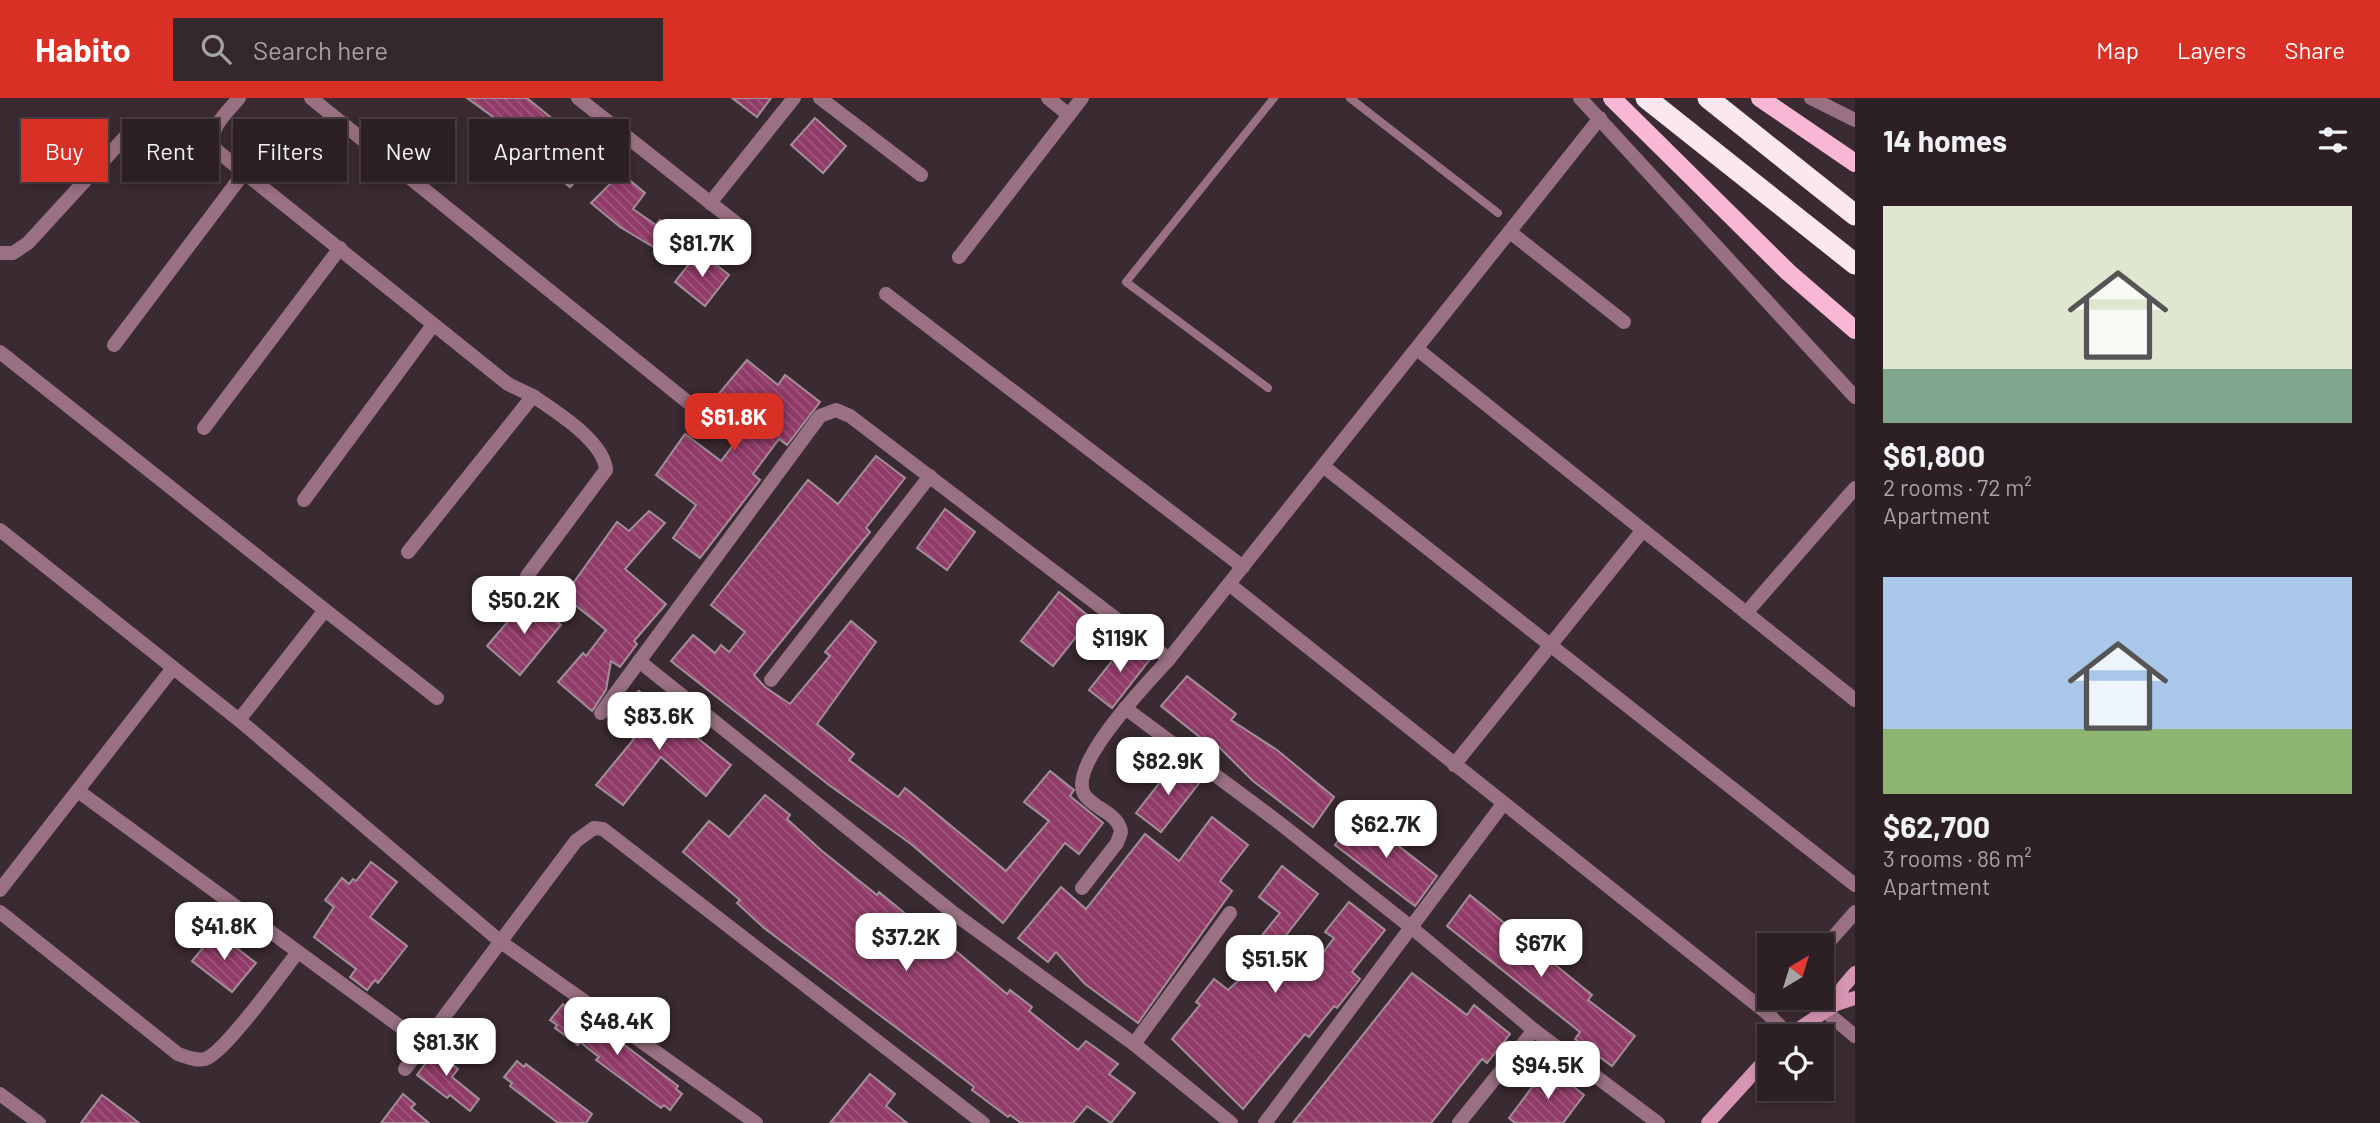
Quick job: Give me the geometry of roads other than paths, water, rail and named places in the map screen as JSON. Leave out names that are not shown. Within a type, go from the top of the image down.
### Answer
[{"type":"highway","points":[[1646,98],[1855,264]]},
{"type":"highway","points":[[1708,98],[1855,215]]},
{"type":"main road","points":[[1612,98],[1788,272],[1855,330]]},
{"type":"main road","points":[[1760,98],[1855,163]]},
{"type":"main road","points":[[1834,1003],[1855,972]]},
{"type":"main road","points":[[1834,1007],[1855,998]]},
{"type":"main road","points":[[1806,1024],[1828,1010]]},
{"type":"main road","points":[[1708,1123],[1757,1069]]},
{"type":"street","points":[[233,165],[215,150],[211,141],[212,132],[239,98]]},
{"type":"street","points":[[312,98],[721,429]]},
{"type":"street","points":[[578,98],[741,227]]},
{"type":"street","points":[[710,203],[794,98]]},
{"type":"street","points":[[820,98],[921,175]]},
{"type":"street","points":[[1048,98],[1069,115]]},
{"type":"street","points":[[960,257],[1082,98]]},
{"type":"street","points":[[1580,98],[1855,397]]},
{"type":"street","points":[[1812,98],[1855,120]]},
{"type":"street","points":[[1082,888],[1117,843],[1122,832],[1118,821],[1086,797],[1081,782],[1082,773],[1125,708],[1169,659],[1600,118]]},
{"type":"street","points":[[0,253],[13,253],[28,243],[122,140]]},
{"type":"street","points":[[114,345],[237,182]]},
{"type":"street","points":[[253,182],[508,384],[533,396],[572,423],[599,452],[606,470],[527,576]]},
{"type":"street","points":[[1510,232],[1624,322]]},
{"type":"street","points":[[204,428],[340,248]]},
{"type":"street","points":[[886,294],[1242,567]]},
{"type":"street","points":[[304,500],[433,325]]},
{"type":"street","points":[[1417,348],[1855,700]]},
{"type":"street","points":[[0,352],[437,698]]},
{"type":"street","points":[[408,552],[533,396]]},
{"type":"street","points":[[601,713],[826,411],[836,410],[850,416],[1169,659]]},
{"type":"street","points":[[1323,467],[1855,885]]},
{"type":"street","points":[[771,680],[930,477]]},
{"type":"street","points":[[1746,613],[1855,488]]},
{"type":"street","points":[[0,530],[239,720],[501,942],[756,1123]]},
{"type":"street","points":[[1454,765],[1643,530]]},
{"type":"street","points":[[1229,584],[1768,1013],[1778,1024]]},
{"type":"street","points":[[239,720],[325,610]]},
{"type":"street","points":[[639,661],[956,915],[1134,1044],[1231,1123]]},
{"type":"street","points":[[0,890],[173,668]]},
{"type":"street","points":[[1125,708],[1277,821],[1412,928],[1534,1030],[1658,1123]]},
{"type":"street","points":[[78,791],[424,1044]]},
{"type":"street","points":[[1265,1123],[1503,804]]},
{"type":"street","points":[[405,1069],[576,841],[594,828],[603,829],[983,1123]]},
{"type":"street","points":[[0,912],[178,1054],[191,1059],[202,1059],[221,1048],[298,952]]},
{"type":"street","points":[[1834,936],[1855,912]]},
{"type":"street","points":[[1134,1044],[1230,913]]},
{"type":"street","points":[[1833,1010],[1855,1036]]},
{"type":"street","points":[[1459,1123],[1534,1030]]},
{"type":"street","points":[[2,1100],[39,1123]]},
{"type":"lane","points":[[1268,388],[1126,282],[1274,98]]},
{"type":"lane","points":[[1350,98],[1498,213]]}]
